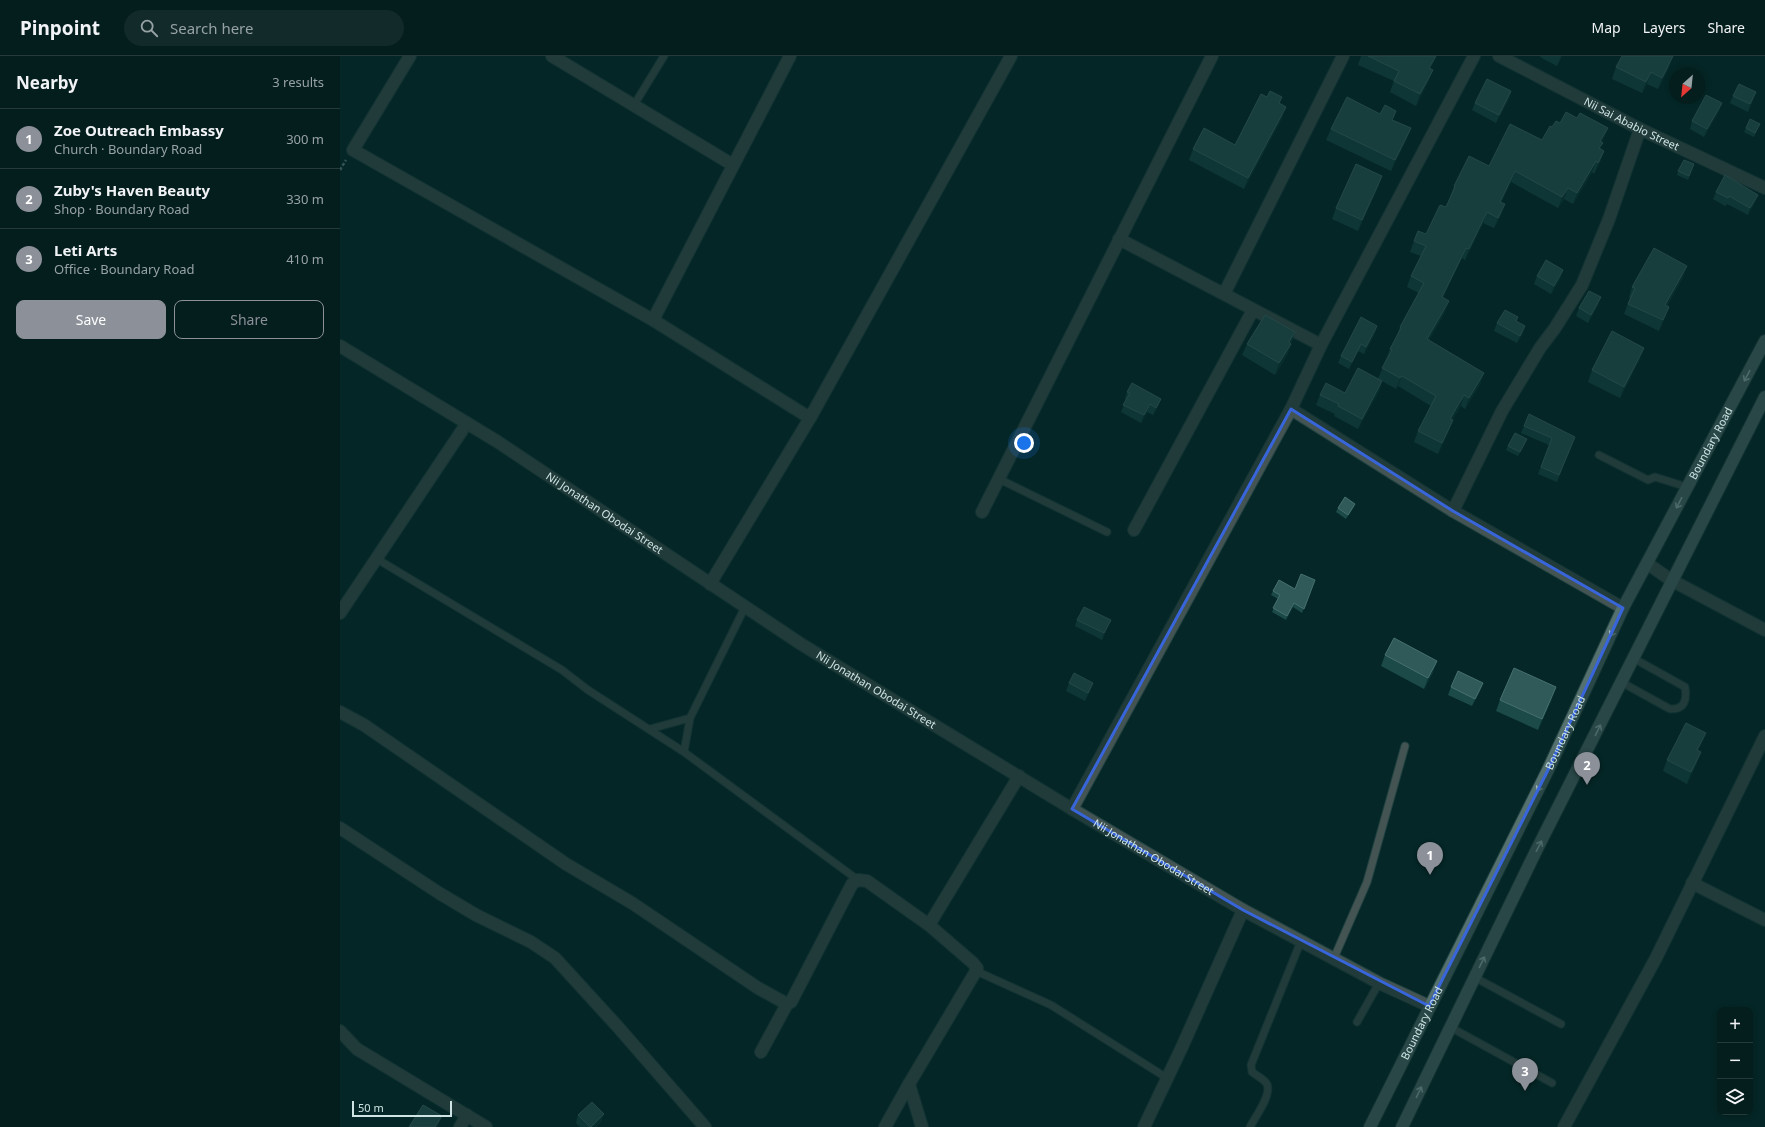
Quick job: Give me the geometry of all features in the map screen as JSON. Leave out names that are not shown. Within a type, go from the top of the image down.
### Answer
[{"type":"main road","name":"Boundary Road","points":[[1370,1127],[1548,770],[1623,608],[1648,564],[1687,487],[1765,341]]},
{"type":"main road","points":[[1402,1127],[1474,977],[1671,580],[1763,405]]},
{"type":"street","points":[[410,56],[353,150],[653,320],[810,418]]},
{"type":"street","points":[[552,56],[733,165]]},
{"type":"street","points":[[653,320],[790,56]]},
{"type":"street","points":[[710,584],[810,418],[1011,56]]},
{"type":"street","points":[[982,512],[1212,56]]},
{"type":"street","points":[[1224,294],[1343,56]]},
{"type":"street","points":[[1072,809],[1291,409],[1321,345],[1474,56]]},
{"type":"street","name":"Nii Sai Ababio Street","points":[[1499,56],[1640,129],[1765,188]]},
{"type":"street","points":[[1454,511],[1502,411],[1540,348],[1555,328],[1582,285],[1609,219],[1640,129]]},
{"type":"street","points":[[1120,239],[1321,345]]},
{"type":"street","points":[[1134,530],[1253,310]]},
{"type":"street","name":"Nii Jonathan Obodai Street","points":[[340,346],[467,424],[801,644],[1072,809],[1243,910],[1379,983],[1429,1006]]},
{"type":"street","points":[[1291,409],[1454,511],[1623,608]]},
{"type":"street","points":[[340,614],[467,424]]},
{"type":"street","points":[[1648,564],[1671,580],[1765,630]]},
{"type":"street","points":[[340,712],[370,730],[566,864],[632,903],[758,988],[787,1004]]},
{"type":"street","points":[[1564,1127],[1656,958],[1765,736]]},
{"type":"street","points":[[929,925],[1018,776]]},
{"type":"street","points":[[340,828],[476,915],[531,942],[555,958],[618,1027],[704,1127]]},
{"type":"street","points":[[762,1052],[787,1004],[794,996],[852,884],[858,880],[867,881],[929,925],[973,963],[976,968],[976,971],[885,1127]]},
{"type":"street","points":[[1692,883],[1765,920]]},
{"type":"street","points":[[1144,1127],[1243,910]]},
{"type":"street","points":[[340,1031],[357,1049],[486,1127]]},
{"type":"street","points":[[909,1084],[922,1127]]},
{"type":"street","points":[[460,1127],[467,1115]]},
{"type":"lane","points":[[634,105],[664,56]]},
{"type":"lane","points":[[1599,455],[1648,480],[1655,477],[1687,487]]},
{"type":"lane","points":[[999,479],[1107,532]]},
{"type":"lane","points":[[377,559],[562,670],[588,690],[684,752],[858,880]]},
{"type":"lane","points":[[684,752],[690,718],[745,608]]},
{"type":"lane","points":[[1621,682],[1670,709],[1675,709],[1682,706],[1686,697],[1685,687],[1633,658]]},
{"type":"lane","points":[[650,729],[690,718]]},
{"type":"lane","points":[[1334,958],[1367,882],[1405,746]]},
{"type":"lane","points":[[1250,1127],[1268,1096],[1267,1085],[1252,1072],[1251,1066],[1302,941]]},
{"type":"lane","points":[[976,971],[1051,1005],[1167,1078]]},
{"type":"lane","points":[[1474,977],[1561,1024]]},
{"type":"lane","points":[[1357,1022],[1379,983]]},
{"type":"lane","points":[[1450,1027],[1552,1083]]},
{"type":"highlighted area","points":[[1291,409],[1453,511],[1623,608],[1548,770],[1429,1006],[1243,910],[1072,809]]},
{"type":"building","points":[[1368,56],[1436,56],[1429,68],[1433,70],[1420,94],[1394,81],[1399,71]]},
{"type":"building","points":[[1622,56],[1673,56],[1662,78],[1651,72],[1646,82],[1616,67]]},
{"type":"building","points":[[1487,79],[1511,91],[1499,115],[1475,103]]},
{"type":"building","points":[[1739,84],[1756,92],[1750,104],[1733,96]]},
{"type":"building","points":[[1270,91],[1282,97],[1279,103],[1286,107],[1248,178],[1193,149],[1204,128],[1235,145],[1261,94],[1267,97]]},
{"type":"building","points":[[1706,95],[1722,103],[1707,129],[1692,121],[1701,104],[1705,104]]},
{"type":"building","points":[[1347,97],[1380,114],[1385,105],[1396,111],[1392,120],[1411,128],[1395,160],[1331,129]]},
{"type":"building","points":[[1566,112],[1577,118],[1580,113],[1608,128],[1600,141],[1603,143],[1599,148],[1604,151],[1598,163],[1596,161],[1577,193],[1568,188],[1562,197],[1515,171],[1500,202],[1505,204],[1498,218],[1487,212],[1469,249],[1466,248],[1442,297],[1449,301],[1427,339],[1484,373],[1469,398],[1464,395],[1450,419],[1453,420],[1442,443],[1418,431],[1436,396],[1402,376],[1400,378],[1382,368],[1392,350],[1390,349],[1401,328],[1400,327],[1424,283],[1411,276],[1426,246],[1414,241],[1418,231],[1426,234],[1440,205],[1446,207],[1455,187],[1454,186],[1469,156],[1489,166],[1510,124],[1542,140],[1550,126],[1552,127],[1556,121],[1560,123]]},
{"type":"building","points":[[1750,119],[1760,124],[1755,133],[1746,128]]},
{"type":"building","points":[[1684,160],[1694,164],[1689,176],[1678,171]]},
{"type":"building","points":[[1356,164],[1382,176],[1362,220],[1336,208]]},
{"type":"building","points":[[1725,175],[1758,195],[1750,208],[1729,196],[1728,198],[1716,192]]},
{"type":"building","points":[[1654,248],[1687,266],[1665,305],[1669,307],[1663,320],[1628,304],[1635,288],[1632,287]]},
{"type":"building","points":[[1546,260],[1563,270],[1554,286],[1537,276]]},
{"type":"building","points":[[1589,291],[1601,297],[1591,315],[1579,308]]},
{"type":"building","points":[[1505,310],[1518,317],[1516,321],[1525,326],[1520,336],[1497,323]]},
{"type":"building","points":[[1265,315],[1295,332],[1289,342],[1291,344],[1279,363],[1247,344]]},
{"type":"building","points":[[1361,317],[1377,326],[1366,347],[1361,344],[1352,362],[1341,356]]},
{"type":"building","points":[[1612,331],[1644,348],[1624,387],[1592,370]]},
{"type":"building","points":[[1358,368],[1382,381],[1362,419],[1338,406],[1339,404],[1320,395],[1326,383],[1345,393]]},
{"type":"building","points":[[1132,383],[1161,399],[1156,408],[1150,404],[1144,415],[1123,405],[1130,393],[1127,392]]},
{"type":"building","points":[[1529,414],[1575,437],[1559,475],[1541,467],[1552,438],[1524,426]]},
{"type":"building","points":[[1515,433],[1527,439],[1520,452],[1508,446]]},
{"type":"building","points":[[1345,497],[1355,504],[1348,515],[1338,508]]},
{"type":"building","points":[[1301,574],[1315,580],[1304,609],[1294,603],[1287,616],[1273,608],[1280,595],[1273,591],[1279,580],[1295,589]]},
{"type":"building","points":[[1084,607],[1111,620],[1104,633],[1077,620]]},
{"type":"building","points":[[1394,638],[1437,661],[1428,678],[1385,655]]},
{"type":"building","points":[[1514,668],[1556,687],[1542,719],[1500,700]]},
{"type":"building","points":[[1458,671],[1483,683],[1475,699],[1451,687]]},
{"type":"building","points":[[1074,673],[1093,683],[1088,693],[1069,683]]},
{"type":"building","points":[[1686,723],[1706,733],[1697,750],[1701,752],[1691,772],[1667,760]]},
{"type":"building","points":[[592,1102],[604,1114],[590,1127],[578,1115]]},
{"type":"building","points":[[423,1105],[442,1116],[435,1127],[409,1127]]},
{"type":"place","name":"Zuby's Haven Beauty","points":[[1587,785]]},
{"type":"place","name":"Zoe Outreach Embassy","points":[[1430,875]]},
{"type":"place","name":"Leti Arts","points":[[1525,1091]]}]
